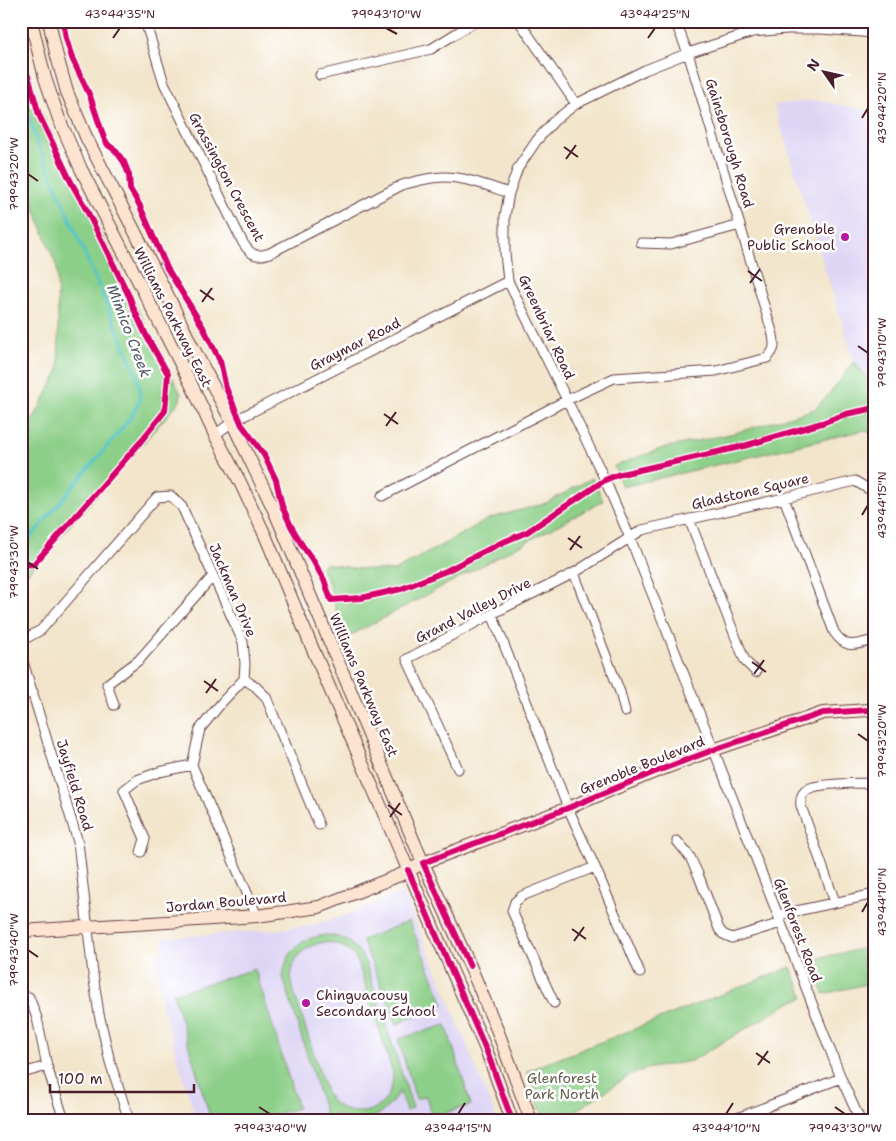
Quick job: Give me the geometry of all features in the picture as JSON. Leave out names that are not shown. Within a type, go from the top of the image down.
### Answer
[{"type":"main road","name":"Williams Parkway East","points":[[31,21],[45,78],[59,119],[81,169],[192,386],[265,535],[487,1052],[512,1120]]},
{"type":"main road","name":"Williams Parkway East","points":[[49,21],[67,92],[87,139],[232,422],[275,512],[423,862],[470,966],[530,1120]]},
{"type":"main road","name":"Grenoble Boulevard","points":[[423,862],[568,808],[713,750],[823,713],[875,710]]},
{"type":"main road","name":"Jordan Boulevard","points":[[21,930],[257,916],[319,907],[400,875],[423,862]]},
{"type":"street","name":"Grassington Crescent","points":[[145,21],[164,83],[243,243],[255,255],[270,253],[402,185],[424,179],[444,177],[460,179],[509,192]]},
{"type":"street","points":[[320,75],[431,49],[476,21]]},
{"type":"street","points":[[519,21],[576,104]]},
{"type":"street","name":"Gainsborough Road","points":[[567,400],[614,378],[716,372],[767,358],[773,352],[775,344],[773,335],[688,53],[675,21]]},
{"type":"street","name":"Greenbriar Road","points":[[713,750],[630,538],[567,400],[508,281],[504,237],[509,192],[518,168],[538,140],[554,122],[576,104],[645,70],[688,53],[753,32],[821,25],[875,34]]},
{"type":"street","points":[[641,243],[672,244],[740,225]]},
{"type":"street","name":"Graymar Road","points":[[215,435],[232,422],[508,281]]},
{"type":"street","points":[[382,496],[567,400]]},
{"type":"street","name":"Gladstone Square","points":[[630,538],[642,530],[855,481],[875,493]]},
{"type":"street","name":"Jackman Drive","points":[[21,641],[41,630],[157,497],[171,496],[182,506],[243,642],[244,679]]},
{"type":"street","points":[[784,498],[834,632],[839,639],[851,645],[875,640]]},
{"type":"street","points":[[688,519],[744,660],[756,672]]},
{"type":"street","name":"Grand Valley Drive","points":[[458,769],[407,660],[492,614],[574,573],[630,538]]},
{"type":"street","points":[[574,573],[626,712]]},
{"type":"street","points":[[114,705],[107,684],[138,660],[213,576]]},
{"type":"street","points":[[492,614],[568,808],[640,973]]},
{"type":"street","name":"Jayfield Road","points":[[21,654],[78,842],[99,1014],[110,1062],[129,1120]]},
{"type":"street","points":[[257,916],[192,765],[200,729],[244,679],[266,697],[319,825]]},
{"type":"street","points":[[21,696],[33,692]]},
{"type":"street","name":"Glenforest Road","points":[[713,750],[841,1078],[860,1120]]},
{"type":"street","points":[[141,852],[145,839],[124,790],[137,780],[159,772],[192,765]]},
{"type":"street","points":[[836,902],[801,806],[800,797],[807,789],[820,785],[875,783]]},
{"type":"street","points":[[677,841],[690,857],[719,929],[723,934],[732,938],[779,919],[836,902],[875,894]]},
{"type":"street","points":[[554,1003],[512,911],[515,902],[522,896],[595,867]]},
{"type":"street","points":[[29,997],[37,1018],[47,1066],[64,1120]]},
{"type":"street","points":[[26,1072],[47,1066]]},
{"type":"street","points":[[732,1120],[841,1078]]},
{"type":"shaded area","name":"Grenoble Public School","points":[[816,100],[875,112],[875,388],[854,361],[774,105]]},
{"type":"shaded area","name":"Chinguacousy Secondary School","points":[[402,894],[405,897],[497,1120],[196,1120],[163,1009],[156,955],[162,951],[163,938],[314,925],[351,914]]},
{"type":"green space","points":[[21,39],[38,106],[181,394],[180,401],[21,581],[21,443],[59,370],[57,268],[21,172]]},
{"type":"green space","points":[[854,361],[875,388],[875,436],[865,430],[622,487],[614,466],[663,448],[735,433],[815,409],[836,386]]},
{"type":"green space","points":[[592,478],[603,501],[344,639],[332,593],[321,568],[325,563],[352,568],[394,571],[488,519],[546,503]]},
{"type":"green space","points":[[409,921],[444,1004],[397,1024],[362,940]]},
{"type":"green space","points":[[327,935],[341,938],[355,948],[366,964],[413,1108],[406,1111],[399,1091],[385,1110],[372,1118],[357,1120],[344,1118],[333,1113],[334,1120],[327,1120],[283,977],[287,960],[296,947],[302,942]],"holes":[[[330,943],[341,946],[349,951],[359,965],[393,1074],[390,1092],[387,1097],[379,1106],[367,1111],[353,1112],[345,1110],[329,1098],[291,983],[293,967],[299,955],[316,944]]]},
{"type":"green space","points":[[875,946],[875,982],[824,994],[809,960]]},
{"type":"green space","name":"Glenforest Park North","points":[[791,967],[804,998],[793,1001],[691,1061],[646,1069],[629,1076],[561,1120],[544,1120],[527,1071]]},
{"type":"green space","points":[[255,969],[298,1108],[254,1120],[211,1120],[173,994]]},
{"type":"green space","points":[[446,1025],[471,1105],[432,1117],[426,1096],[416,1099],[398,1039]]},
{"type":"waterway","name":"Mimico Creek","points":[[21,93],[37,142],[136,373],[140,390],[139,402],[131,417],[21,549]]},
{"type":"cycle path","points":[[63,21],[72,58],[90,96],[104,138],[124,162],[129,175],[130,189],[139,204],[167,268],[203,327],[220,361],[226,388],[242,425],[264,455],[276,480],[282,506],[291,526],[324,580],[331,600],[361,598],[401,589],[446,571],[527,532],[605,480],[617,475],[744,446],[846,414],[875,408]]},
{"type":"cycle path","points":[[21,58],[39,115],[130,298],[146,335],[168,374],[165,411],[34,564],[21,565]]},
{"type":"cycle path","points":[[470,966],[423,863],[713,750],[823,713],[875,710]]},
{"type":"cycle path","points":[[408,870],[487,1052],[512,1120]]},
{"type":"place","name":"Grenoble Public School","points":[[845,237]]},
{"type":"place","name":"Chinguacousy Secondary School","points":[[306,1003]]}]
